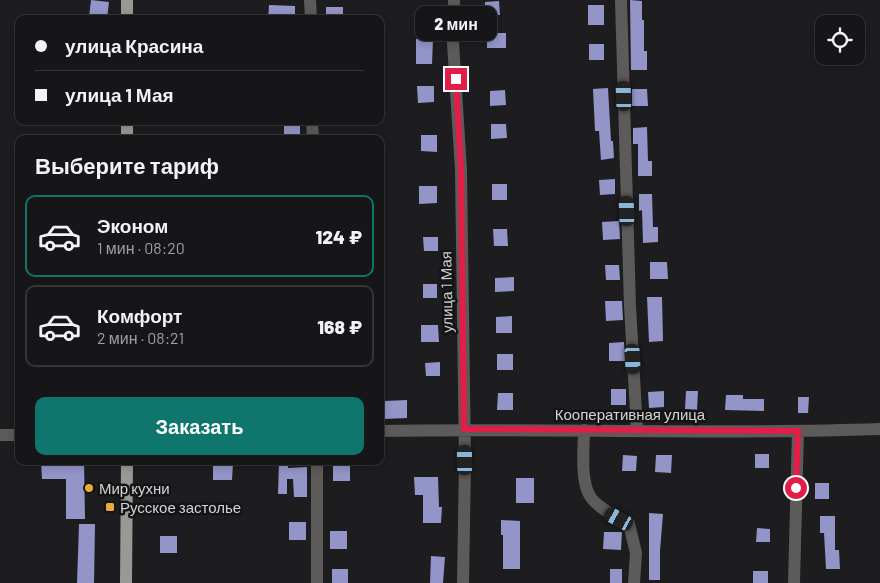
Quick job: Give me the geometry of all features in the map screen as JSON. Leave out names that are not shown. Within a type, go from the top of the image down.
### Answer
[{"type":"main road","points":[[127,0],[127,15]]},
{"type":"main road","points":[[126,583],[127,465]]},
{"type":"street","points":[[310,0],[311,15]]},
{"type":"street","name":"улица 1 Мая","points":[[454,0],[454,43],[461,170],[464,429],[463,583]]},
{"type":"street","points":[[622,0],[630,296],[637,430]]},
{"type":"street","name":"Кооперативная улица","points":[[384,431],[464,429],[798,431],[880,429]]},
{"type":"street","points":[[584,430],[584,476],[590,497],[610,514],[628,524],[636,553],[634,583]]},
{"type":"street","points":[[794,583],[798,431]]},
{"type":"street","points":[[0,435],[15,435]]},
{"type":"street","points":[[317,465],[317,583]]},
{"type":"building","points":[[91,0],[109,2],[107,15],[89,15]]},
{"type":"building","points":[[630,0],[642,1],[644,51],[647,51],[647,70],[631,70]]},
{"type":"building","points":[[499,1],[500,15],[485,15],[485,2]]},
{"type":"building","points":[[269,5],[295,6],[295,15],[268,15]]},
{"type":"building","points":[[588,5],[604,5],[604,25],[588,25]]},
{"type":"building","points":[[326,7],[343,7],[343,15],[326,15]]},
{"type":"building","points":[[487,33],[506,33],[506,48],[487,48]]},
{"type":"building","points":[[416,39],[433,39],[432,64],[416,64]]},
{"type":"building","points":[[589,44],[604,44],[604,60],[589,60]]},
{"type":"building","points":[[417,86],[434,86],[434,102],[418,103]]},
{"type":"building","points":[[608,88],[611,141],[613,141],[614,158],[601,160],[599,131],[595,131],[593,89]]},
{"type":"building","points":[[632,89],[647,89],[648,106],[632,106]]},
{"type":"building","points":[[505,90],[506,105],[490,106],[490,91]]},
{"type":"building","points":[[491,124],[506,124],[507,138],[491,139]]},
{"type":"building","points":[[284,125],[300,125],[300,135],[284,135]]},
{"type":"building","points":[[647,127],[648,161],[652,161],[652,176],[638,176],[638,144],[633,144],[633,128]]},
{"type":"building","points":[[421,135],[437,135],[437,152],[421,151]]},
{"type":"building","points":[[615,179],[615,194],[600,195],[599,180]]},
{"type":"building","points":[[492,184],[507,184],[507,200],[492,200]]},
{"type":"building","points":[[419,186],[437,186],[437,203],[419,204]]},
{"type":"building","points":[[639,194],[652,194],[653,227],[658,227],[658,242],[643,243],[642,210],[639,211]]},
{"type":"building","points":[[619,221],[620,239],[603,240],[602,222]]},
{"type":"building","points":[[493,229],[507,229],[508,246],[494,246]]},
{"type":"building","points":[[423,237],[438,237],[438,251],[424,251]]},
{"type":"building","points":[[650,262],[667,262],[668,279],[650,279]]},
{"type":"building","points":[[605,265],[619,265],[620,280],[606,280]]},
{"type":"building","points":[[514,277],[514,291],[495,292],[495,278]]},
{"type":"building","points":[[423,284],[437,284],[437,298],[423,298]]},
{"type":"building","points":[[647,297],[662,297],[663,341],[649,342]]},
{"type":"building","points":[[605,301],[622,301],[623,320],[606,321]]},
{"type":"building","points":[[512,316],[512,333],[496,333],[496,317]]},
{"type":"building","points":[[421,325],[438,325],[439,342],[421,342]]},
{"type":"building","points":[[624,342],[625,361],[609,361],[609,343]]},
{"type":"building","points":[[497,354],[513,354],[513,370],[497,370]]},
{"type":"building","points":[[440,362],[440,376],[426,376],[425,363]]},
{"type":"building","points":[[611,389],[626,389],[626,405],[611,405]]},
{"type":"building","points":[[664,391],[664,407],[649,408],[648,392]]},
{"type":"building","points":[[686,391],[698,391],[697,410],[685,409]]},
{"type":"building","points":[[498,393],[513,393],[513,410],[497,410]]},
{"type":"building","points":[[726,395],[743,395],[743,399],[764,399],[764,411],[725,410]]},
{"type":"building","points":[[798,397],[809,397],[808,413],[798,413]]},
{"type":"building","points":[[407,400],[407,418],[384,419],[384,401]]},
{"type":"building","points":[[755,454],[769,454],[769,468],[755,468]]},
{"type":"building","points":[[623,455],[637,456],[636,471],[622,471]]},
{"type":"building","points":[[656,455],[672,455],[671,473],[655,472]]},
{"type":"building","points":[[41,465],[84,465],[85,519],[66,519],[66,479],[42,479]]},
{"type":"building","points":[[213,465],[233,465],[232,480],[213,480]]},
{"type":"building","points":[[279,465],[288,465],[288,468],[307,467],[307,497],[294,497],[293,479],[287,479],[287,494],[278,494]]},
{"type":"building","points":[[333,465],[350,465],[350,481],[333,481]]},
{"type":"building","points":[[414,477],[438,477],[439,507],[442,507],[441,523],[423,523],[423,495],[415,495]]},
{"type":"building","points":[[516,478],[534,478],[534,503],[516,503]]},
{"type":"building","points":[[815,483],[829,483],[829,499],[815,499]]},
{"type":"building","points":[[649,513],[663,514],[660,580],[649,580]]},
{"type":"building","points":[[820,516],[835,516],[835,550],[839,550],[840,569],[826,569],[824,533],[820,533]]},
{"type":"building","points":[[501,520],[520,521],[520,569],[503,569]]},
{"type":"building","points":[[289,522],[306,522],[306,540],[289,540]]},
{"type":"building","points":[[79,524],[95,524],[94,583],[77,583]]},
{"type":"building","points":[[757,528],[770,529],[770,542],[756,542]]},
{"type":"building","points":[[330,531],[347,531],[347,549],[330,549]]},
{"type":"building","points":[[604,532],[622,532],[621,550],[603,549]]},
{"type":"building","points":[[160,536],[177,536],[177,553],[160,553]]},
{"type":"building","points":[[431,556],[445,557],[443,583],[430,583]]},
{"type":"building","points":[[332,569],[348,569],[348,583],[332,583]]},
{"type":"building","points":[[610,569],[622,569],[622,583],[610,583]]},
{"type":"building","points":[[753,571],[768,571],[768,583],[753,583]]},
{"type":"place","name":"Мир кухни","points":[[89,488]]},
{"type":"place","name":"Русское застолье","points":[[110,507]]},
{"type":"route","points":[[456,79],[461,170],[464,429],[798,431],[796,488]]}]
